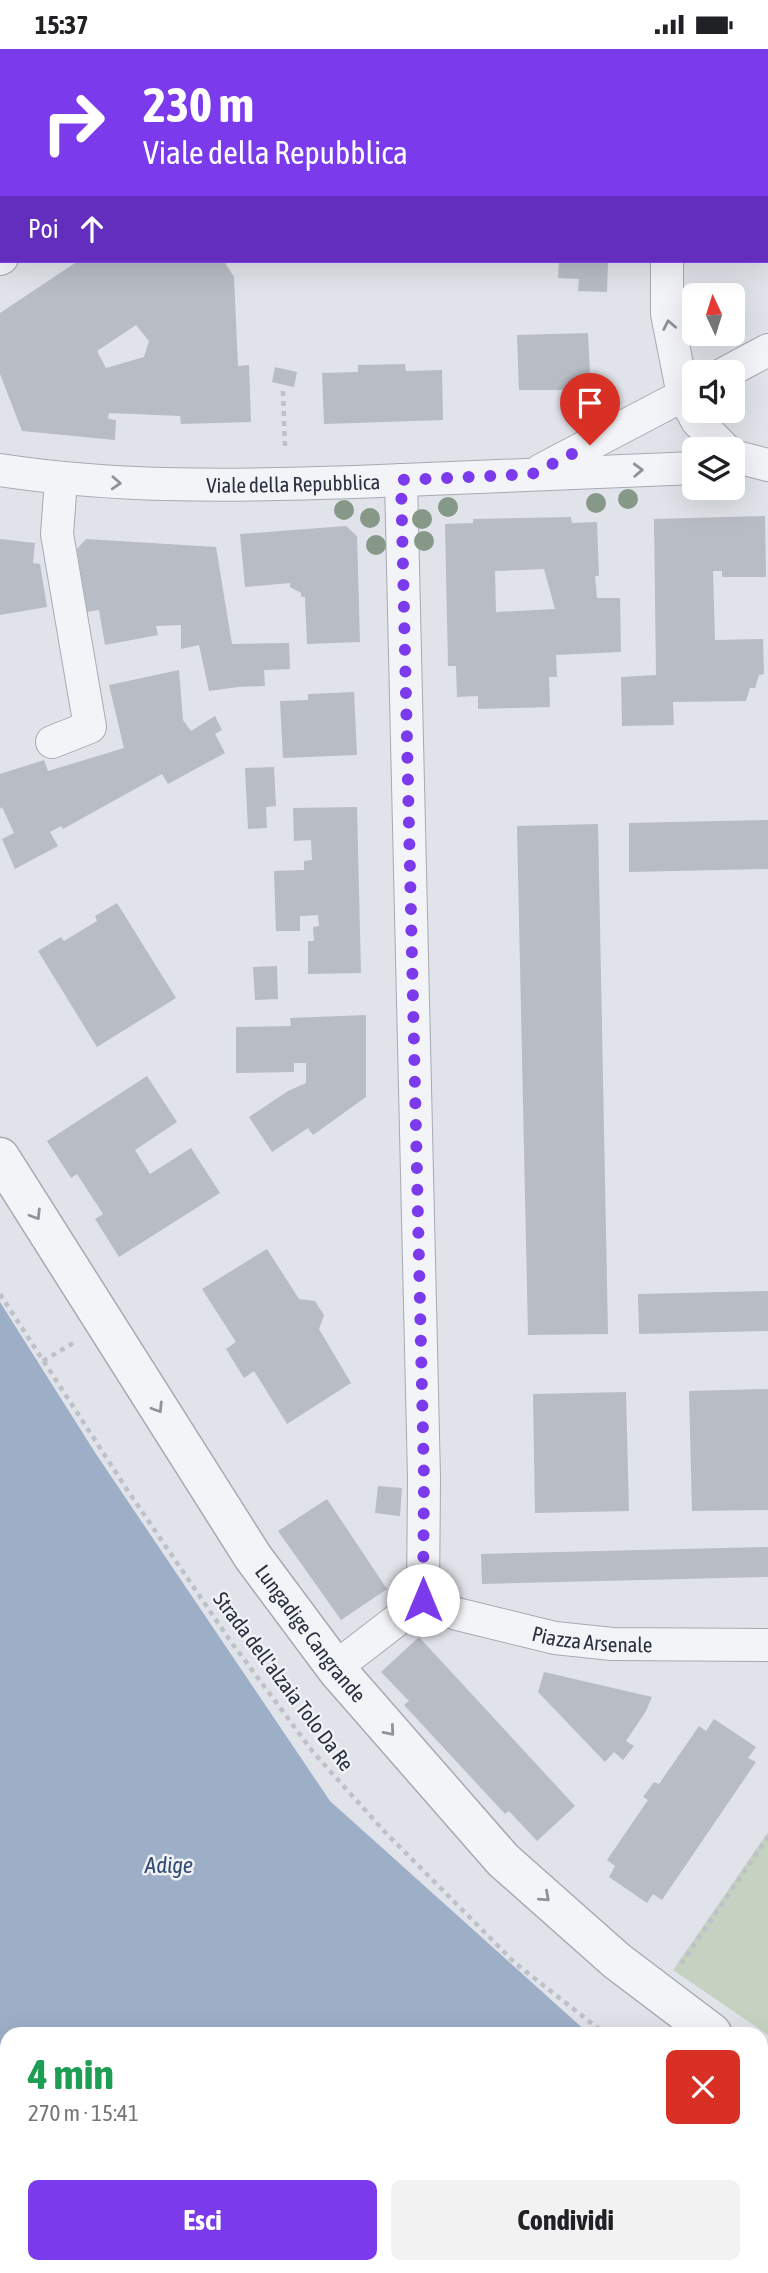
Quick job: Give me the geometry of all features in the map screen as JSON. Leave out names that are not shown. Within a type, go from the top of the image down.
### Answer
[{"type":"street","points":[[667,263],[667,314],[682,367]]},
{"type":"street","points":[[745,362],[768,350]]},
{"type":"street","points":[[532,474],[682,396]]},
{"type":"street","points":[[699,423],[713,437]]},
{"type":"street","points":[[745,459],[768,465]]},
{"type":"street","points":[[745,466],[768,465]]},
{"type":"street","name":"Viale della Repubblica","points":[[0,469],[61,480],[168,485],[401,480],[682,468]]},
{"type":"street","points":[[52,742],[90,727],[57,534],[61,480]]},
{"type":"street","points":[[337,1670],[349,1657],[423,1600],[424,1478],[401,480]]},
{"type":"street","name":"Lungadige Cangrande","points":[[0,1157],[253,1557],[337,1670],[503,1860],[617,1961],[704,2027]]},
{"type":"street","name":"Piazza Arsenale","points":[[423,1600],[457,1614],[555,1638],[612,1644],[768,1645]]},
{"type":"path","points":[[283,391],[285,448]]},
{"type":"path","name":"Strada dell'alzaia Tolo Da Re","points":[[0,1294],[128,1491],[229,1639],[313,1752],[384,1831],[515,1963],[596,2027]]},
{"type":"path","points":[[676,1971],[768,1837]]},
{"type":"green space","points":[[768,1832],[768,2027],[756,2027],[673,1970]]},
{"type":"water","name":"Adige","points":[[0,1302],[96,1454],[330,1801],[581,2027],[0,2027]]},
{"type":"building","points":[[75,263],[225,263],[234,277],[238,366],[249,365],[251,422],[181,424],[180,416],[109,413],[108,419],[116,420],[115,440],[22,431],[0,374],[0,313]],"holes":[[[136,325],[149,341],[144,357],[106,368],[97,351]]]},
{"type":"building","points":[[559,263],[608,263],[607,292],[578,291],[579,279],[558,278]]},
{"type":"building","points":[[588,333],[590,373],[583,387],[570,390],[519,390],[517,335]]},
{"type":"building","points":[[405,364],[406,371],[442,370],[443,420],[324,424],[322,373],[358,372],[358,365]]},
{"type":"building","points":[[275,367],[297,372],[294,387],[272,382]]},
{"type":"building","points":[[765,516],[766,577],[722,577],[722,571],[713,571],[715,640],[763,639],[764,674],[759,675],[755,688],[750,688],[746,701],[673,702],[674,725],[622,726],[621,677],[656,675],[654,519]]},
{"type":"building","points":[[571,517],[572,523],[597,522],[597,598],[620,598],[621,652],[556,655],[557,677],[549,677],[550,707],[478,709],[478,696],[457,697],[456,666],[448,666],[445,524],[473,523],[473,519]],"holes":[[[544,569],[555,609],[496,612],[495,571]]]},
{"type":"building","points":[[346,526],[357,536],[360,642],[307,644],[305,597],[301,597],[301,593],[290,587],[290,583],[245,587],[240,534]]},
{"type":"building","points":[[0,539],[35,543],[33,563],[40,564],[47,607],[0,615]]},
{"type":"building","points":[[86,539],[216,547],[232,644],[289,643],[290,669],[264,670],[265,686],[209,691],[199,645],[181,649],[181,625],[156,626],[158,635],[105,645],[99,610],[87,612],[77,549]]},
{"type":"building","points":[[179,670],[183,720],[191,731],[215,716],[222,730],[215,734],[225,753],[168,784],[162,774],[63,829],[61,826],[50,832],[58,846],[15,869],[2,839],[14,833],[2,807],[0,809],[0,774],[44,760],[48,771],[124,748],[109,685]]},
{"type":"building","points":[[354,692],[357,755],[283,758],[280,701],[308,700],[308,694]]},
{"type":"building","points":[[274,767],[276,806],[266,807],[267,828],[248,829],[245,768]]},
{"type":"building","points":[[357,807],[361,973],[308,974],[308,941],[314,941],[313,927],[319,926],[318,915],[300,916],[300,931],[276,931],[274,871],[304,870],[304,861],[312,860],[311,840],[294,841],[293,808]]},
{"type":"building","points":[[768,820],[768,869],[629,872],[629,823]]},
{"type":"building","points":[[598,824],[608,1334],[528,1335],[517,826]]},
{"type":"building","points":[[117,903],[176,998],[97,1047],[38,951],[61,937],[64,941],[97,921],[95,916]]},
{"type":"building","points":[[277,966],[278,999],[255,1000],[253,967]]},
{"type":"building","points":[[366,1015],[366,1097],[313,1135],[308,1128],[272,1152],[249,1117],[288,1091],[306,1083],[306,1063],[294,1063],[294,1072],[236,1073],[236,1027],[291,1026],[290,1018]]},
{"type":"building","points":[[147,1076],[177,1122],[135,1150],[150,1174],[191,1148],[220,1193],[119,1257],[95,1219],[103,1214],[77,1174],[71,1178],[47,1141]]},
{"type":"building","points":[[267,1249],[299,1299],[315,1301],[324,1315],[319,1329],[351,1383],[287,1424],[254,1371],[244,1378],[226,1349],[236,1342],[202,1289]]},
{"type":"building","points":[[768,1291],[768,1331],[639,1334],[638,1294]]},
{"type":"building","points":[[768,1389],[768,1510],[692,1511],[689,1391]]},
{"type":"building","points":[[626,1392],[629,1511],[535,1513],[533,1394]]},
{"type":"building","points":[[378,1486],[402,1488],[400,1516],[375,1513]]},
{"type":"building","points":[[327,1499],[387,1589],[341,1620],[278,1531]]},
{"type":"building","points":[[768,1547],[768,1577],[482,1584],[481,1554]]},
{"type":"building","points":[[419,1637],[575,1806],[537,1841],[509,1811],[505,1814],[404,1705],[409,1701],[381,1672]]},
{"type":"building","points":[[544,1672],[652,1697],[626,1741],[634,1746],[623,1760],[614,1752],[605,1762],[538,1692]]},
{"type":"building","points":[[714,1719],[756,1747],[748,1758],[756,1762],[662,1900],[653,1894],[647,1903],[609,1877],[615,1866],[607,1860],[648,1800],[643,1797],[654,1782],[659,1784],[699,1726],[706,1731]]},
{"type":"route","points":[[423,1600],[424,1478],[401,480],[532,474],[590,445]]}]
